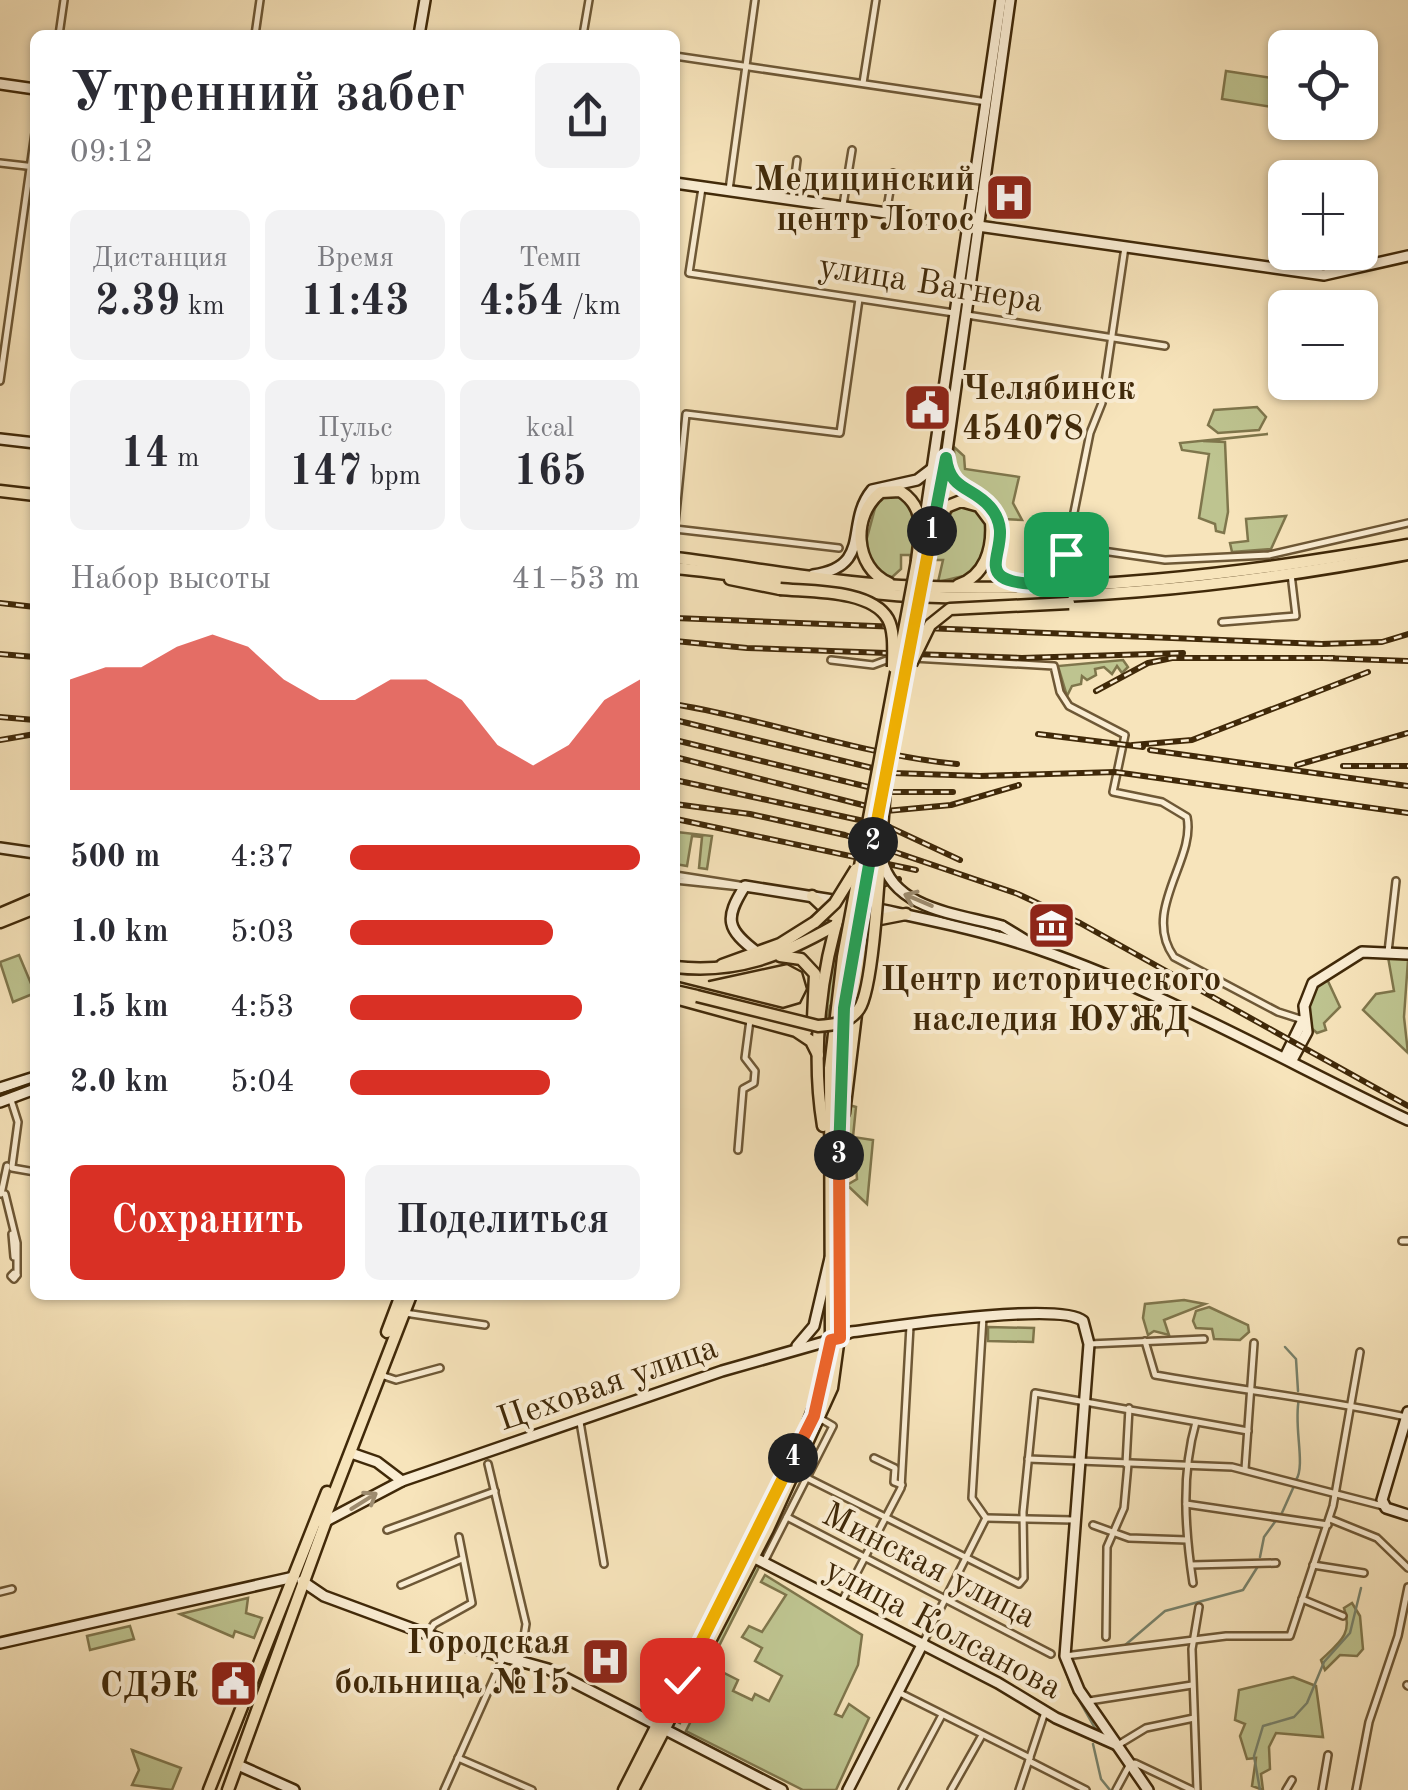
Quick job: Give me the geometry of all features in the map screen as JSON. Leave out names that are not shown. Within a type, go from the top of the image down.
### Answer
[{"type":"main road","points":[[420,30],[424,0]]},
{"type":"main road","points":[[697,970],[758,953],[815,922],[835,903],[855,871],[946,458],[998,51],[1001,0]]},
{"type":"main road","points":[[998,51],[1010,0]]},
{"type":"main road","points":[[0,84],[30,88]]},
{"type":"main road","points":[[680,184],[1330,276],[1408,256]]},
{"type":"main road","points":[[922,562],[962,314]]},
{"type":"main road","points":[[0,439],[30,442]]},
{"type":"main road","points":[[946,458],[956,484],[994,513],[997,572],[1024,586]]},
{"type":"main road","points":[[813,574],[838,568],[850,558],[864,502],[872,490],[917,480],[936,464]]},
{"type":"main road","points":[[900,586],[875,575],[861,554],[869,505],[880,492],[904,492],[918,508],[922,562]]},
{"type":"main road","points":[[0,494],[30,497]]},
{"type":"main road","points":[[922,562],[946,507],[961,501],[984,509],[992,528],[985,564],[970,580],[946,588]]},
{"type":"main road","points":[[680,559],[900,586],[946,588],[1224,574],[1408,545]]},
{"type":"main road","points":[[896,695],[922,639],[944,611],[1068,603],[1291,574],[1408,554]]},
{"type":"main road","points":[[680,569],[910,596],[1140,591]]},
{"type":"main road","points":[[680,569],[860,600],[882,612],[892,632],[896,695],[867,992],[855,1013],[832,1025],[807,1024],[680,994]]},
{"type":"main road","points":[[624,1790],[754,1557],[821,1419],[832,1388],[832,1025],[887,769]]},
{"type":"main road","points":[[754,1557],[814,1416],[835,1339],[830,1258],[838,1063],[847,957],[872,804]]},
{"type":"main road","points":[[880,828],[885,871],[898,890],[915,901],[1002,926],[1039,950]]},
{"type":"main road","points":[[0,848],[30,852]]},
{"type":"main road","points":[[758,953],[738,936],[731,922],[732,906],[746,886],[906,914],[1039,950],[1289,1059],[1408,1120]]},
{"type":"main road","points":[[812,896],[831,911],[835,926]]},
{"type":"main road","points":[[0,914],[30,902]]},
{"type":"main road","points":[[818,1057],[828,949],[843,902]]},
{"type":"main road","points":[[834,1155],[869,907]]},
{"type":"main road","points":[[0,922],[30,910]]},
{"type":"main road","points":[[680,968],[730,969],[776,957],[846,920],[868,921],[906,914]]},
{"type":"main road","points":[[1289,1059],[1307,1032],[1303,1020],[1308,988],[1314,982],[1356,954],[1408,954]]},
{"type":"main road","points":[[776,957],[801,958],[815,974],[812,1025],[796,1032]]},
{"type":"main road","points":[[680,996],[796,1032],[811,1041],[818,1057],[834,1155]]},
{"type":"main road","points":[[0,1088],[30,1078]]},
{"type":"main road","points":[[6,1100],[30,1091]]},
{"type":"main road","points":[[792,1349],[813,1330],[830,1258]]},
{"type":"main road","points":[[209,1790],[327,1518],[381,1375],[400,1300]]},
{"type":"main road","points":[[391,1335],[409,1300]]},
{"type":"main road","name":"Цеховая улица","points":[[327,1518],[402,1480],[792,1349],[835,1339],[982,1317],[1069,1312],[1083,1320],[1089,1344]]},
{"type":"main road","points":[[1089,1344],[1066,1656],[1086,1702],[1148,1790]]},
{"type":"main road","points":[[1407,1414],[1383,1506],[1408,1515]]},
{"type":"main road","points":[[352,1453],[377,1462],[402,1480]]},
{"type":"main road","points":[[228,1790],[327,1492]]},
{"type":"main road","points":[[307,1544],[327,1518]]},
{"type":"main road","name":"улица Колсанова","points":[[754,1557],[1117,1746]]},
{"type":"main road","points":[[0,1643],[298,1579],[324,1596],[428,1634],[548,1670],[779,1789]]},
{"type":"main road","points":[[848,1790],[922,1643]]},
{"type":"main road","points":[[633,1790],[661,1727]]},
{"type":"main road","points":[[221,1759],[294,1790]]},
{"type":"street","points":[[60,30],[64,0]]},
{"type":"street","points":[[256,30],[260,0]]},
{"type":"street","points":[[584,30],[588,0]]},
{"type":"street","points":[[729,190],[756,0]]},
{"type":"street","points":[[863,84],[876,0]]},
{"type":"street","points":[[680,57],[991,103]]},
{"type":"street","points":[[842,208],[852,150]]},
{"type":"street","points":[[792,200],[797,160]]},
{"type":"street","points":[[0,163],[30,167]]},
{"type":"street","points":[[886,214],[893,173]]},
{"type":"street","points":[[0,381],[30,186]]},
{"type":"street","name":"улица Вагнера","points":[[702,187],[689,273],[1164,346]]},
{"type":"street","points":[[1066,584],[1068,546],[1090,433],[1102,402],[1126,247]]},
{"type":"street","points":[[680,473],[686,414],[840,433],[860,299]]},
{"type":"street","points":[[680,523],[839,548]]},
{"type":"street","points":[[1068,546],[1165,560],[1269,555],[1408,523]]},
{"type":"street","points":[[1222,622],[1296,616],[1291,574]]},
{"type":"street","points":[[832,660],[872,665],[890,658],[1046,662],[1057,670],[1060,692],[1070,706],[1125,735],[1114,792],[1176,807],[1189,820],[1165,906],[1169,950],[1216,981],[1303,1020]]},
{"type":"street","points":[[680,879],[746,886]]},
{"type":"street","points":[[1388,952],[1396,881]]},
{"type":"street","points":[[738,1150],[743,1089],[754,1083],[756,1071],[745,1058],[750,1018]]},
{"type":"street","points":[[0,1281],[14,1274],[17,1243],[3,1194],[15,1123],[6,1100]]},
{"type":"street","points":[[10,1167],[30,1171]]},
{"type":"street","points":[[404,1313],[484,1325]]},
{"type":"street","points":[[982,1317],[972,1498],[986,1518]]},
{"type":"street","points":[[842,1601],[902,1485],[910,1326]]},
{"type":"street","points":[[1089,1344],[1204,1339]]},
{"type":"street","points":[[1145,1341],[1151,1373],[1407,1414]]},
{"type":"street","points":[[1245,1468],[1254,1343]]},
{"type":"street","points":[[1066,1656],[1193,1640],[1290,1636],[1336,1494],[1360,1352]]},
{"type":"street","points":[[381,1375],[396,1380],[440,1368]]},
{"type":"street","points":[[808,1478],[1021,1583],[1035,1392],[1248,1431]]},
{"type":"street","points":[[1106,1638],[1106,1562],[1124,1508],[1129,1408]]},
{"type":"street","points":[[754,1557],[787,1517],[834,1426],[821,1419]]},
{"type":"street","points":[[580,1422],[604,1564]]},
{"type":"street","points":[[1193,1583],[1187,1540],[1186,1466],[1196,1422]]},
{"type":"street","points":[[1394,1455],[1408,1457]]},
{"type":"street","points":[[874,1458],[895,1468],[894,1482],[902,1485]]},
{"type":"street","points":[[1028,1459],[1245,1468],[1383,1506]]},
{"type":"street","points":[[488,1464],[526,1624],[520,1662]]},
{"type":"street","points":[[387,1530],[496,1491]]},
{"type":"street","points":[[1186,1504],[1329,1522],[1376,1538],[1408,1568]]},
{"type":"street","name":"Минская улица","points":[[787,1517],[1051,1654]]},
{"type":"street","points":[[986,1518],[1074,1520]]},
{"type":"street","points":[[922,1643],[986,1518]]},
{"type":"street","points":[[1093,1525],[1128,1538],[1187,1540]]},
{"type":"street","points":[[428,1634],[434,1624],[472,1603],[459,1537]]},
{"type":"street","points":[[401,1586],[464,1558]]},
{"type":"street","points":[[1191,1566],[1276,1563]]},
{"type":"street","points":[[1313,1565],[1364,1573]]},
{"type":"street","points":[[1356,1790],[1368,1722],[1398,1636],[1408,1588]]},
{"type":"street","points":[[0,1592],[12,1590]]},
{"type":"street","points":[[1302,1598],[1343,1616]]},
{"type":"street","points":[[1116,1790],[1130,1764],[1140,1764],[1194,1790],[1193,1640],[1199,1607]]},
{"type":"street","points":[[444,1790],[503,1658]]},
{"type":"street","points":[[1086,1702],[1193,1684]]},
{"type":"street","points":[[898,1691],[1086,1790]]},
{"type":"street","points":[[1019,1790],[1046,1711]]},
{"type":"street","points":[[902,1790],[942,1714]]},
{"type":"street","points":[[1117,1746],[1146,1728],[1194,1718]]},
{"type":"street","points":[[951,1790],[981,1736]]},
{"type":"street","points":[[1322,1790],[1328,1755]]},
{"type":"street","points":[[458,1758],[532,1790]]},
{"type":"street","points":[[1286,1790],[1292,1780]]},
{"type":"green space","points":[[1226,71],[1268,77],[1268,106],[1222,99]]},
{"type":"green space","points":[[1257,407],[1266,417],[1259,430],[1218,433],[1208,425],[1214,410]]},
{"type":"green space","points":[[1268,434],[1203,441],[1225,442],[1228,512],[1224,533],[1216,531],[1215,524],[1199,518],[1209,454],[1182,450],[1180,443]]},
{"type":"green space","points":[[954,447],[964,456],[965,469],[1019,477],[1013,503],[1022,520],[1003,519],[955,475]]},
{"type":"green space","points":[[892,492],[911,503],[916,523],[911,563],[910,555],[901,555],[901,569],[890,579],[881,575],[864,549],[878,497]]},
{"type":"green space","points":[[956,505],[975,507],[988,524],[984,556],[972,574],[938,582],[943,560],[933,560],[938,534]]},
{"type":"green space","points":[[1286,516],[1271,549],[1232,552],[1230,543],[1248,541],[1246,519]]},
{"type":"green space","points":[[1123,660],[1128,667],[1122,673],[1117,666],[1112,674],[1104,667],[1095,669],[1096,675],[1087,680],[1082,676],[1081,684],[1072,686],[1067,696],[1058,666]]},
{"type":"green space","points":[[680,832],[712,836],[707,869],[699,868],[702,837],[692,836],[687,866],[680,865]]},
{"type":"green space","points":[[844,923],[864,929],[842,1104],[847,1010],[830,1006],[822,1048],[831,952]]},
{"type":"green space","points":[[19,955],[30,981],[30,995],[13,1002],[0,962]]},
{"type":"green space","points":[[1388,957],[1408,960],[1404,1017],[1408,1053],[1363,1010],[1376,994],[1394,991]]},
{"type":"green space","points":[[1327,979],[1340,1007],[1324,1023],[1326,1030],[1317,1033],[1309,1026],[1309,1006],[1317,988]]},
{"type":"green space","points":[[849,1105],[856,1107],[853,1137],[873,1140],[867,1204],[847,1185],[857,1179],[856,1165],[844,1161]]},
{"type":"green space","points":[[1184,1300],[1205,1304],[1164,1320],[1169,1335],[1154,1331],[1148,1335],[1143,1318],[1145,1304]]},
{"type":"green space","points":[[1209,1307],[1248,1325],[1249,1332],[1240,1340],[1214,1339],[1212,1329],[1196,1328],[1196,1311]]},
{"type":"green space","points":[[988,1327],[1034,1328],[1033,1342],[988,1341]]},
{"type":"green space","points":[[756,1562],[760,1565],[680,1723],[676,1721],[685,1710],[687,1697]]},
{"type":"green space","points":[[765,1575],[862,1635],[858,1665],[835,1714],[842,1717],[849,1704],[869,1718],[836,1790],[803,1790],[686,1731],[702,1699],[710,1703],[724,1673],[738,1680],[733,1691],[752,1700],[755,1694],[769,1701],[782,1676],[755,1661],[762,1648],[742,1637],[749,1626],[762,1632],[786,1595],[761,1582]]},
{"type":"green space","points":[[248,1598],[246,1613],[262,1618],[254,1638],[235,1631],[233,1637],[180,1614]]},
{"type":"green space","points":[[1352,1603],[1360,1616],[1363,1649],[1357,1656],[1340,1655],[1325,1670],[1321,1660],[1343,1637],[1347,1625],[1344,1608]]},
{"type":"green space","points":[[130,1626],[134,1639],[90,1650],[87,1636]]},
{"type":"green space","points":[[1293,1677],[1316,1686],[1323,1737],[1276,1733],[1269,1747],[1270,1769],[1261,1774],[1263,1790],[1252,1786],[1256,1758],[1247,1759],[1240,1736],[1245,1724],[1235,1720],[1239,1690]]},
{"type":"green space","points":[[132,1750],[181,1768],[172,1790],[132,1785],[139,1770]]},
{"type":"waterway","points":[[1285,1347],[1296,1359],[1298,1391]]},
{"type":"waterway","points":[[1296,1480],[1300,1465],[1299,1399]]},
{"type":"waterway","points":[[1281,1515],[1294,1486]]},
{"type":"waterway","points":[[1260,1557],[1264,1537],[1277,1519]]},
{"type":"waterway","points":[[1070,1652],[1124,1646],[1165,1611],[1243,1590],[1260,1563]]},
{"type":"waterway","points":[[1260,1790],[1254,1756],[1263,1726],[1294,1717],[1307,1703],[1324,1662],[1350,1633],[1361,1588]]},
{"type":"waterway","points":[[1061,1658],[1071,1686],[1096,1730]]},
{"type":"waterway","points":[[1093,1744],[1101,1779],[1110,1790]]},
{"type":"tram line","points":[[680,982],[783,1008],[800,1003],[807,989],[802,972],[787,964],[709,981]]},
{"type":"tram line","points":[[0,1094],[30,1084]]},
{"type":"railway","points":[[0,603],[30,606]]},
{"type":"railway","points":[[680,618],[1322,644],[1382,642],[1408,634]]},
{"type":"railway","points":[[680,641],[747,648],[1022,658],[1183,653]]},
{"type":"railway","points":[[0,654],[30,657]]},
{"type":"railway","points":[[1096,691],[1148,663],[1172,658],[1333,658]]},
{"type":"railway","points":[[1323,658],[1408,661]]},
{"type":"railway","points":[[1133,745],[1192,740],[1368,672]]},
{"type":"railway","points":[[680,705],[852,746],[957,764]]},
{"type":"railway","points":[[0,717],[30,720]]},
{"type":"railway","points":[[680,721],[893,773],[980,776],[1115,772],[1408,813]]},
{"type":"railway","points":[[1297,765],[1408,733]]},
{"type":"railway","points":[[1038,734],[1143,747]]},
{"type":"railway","points":[[0,740],[30,735]]},
{"type":"railway","points":[[680,741],[889,792],[953,792]]},
{"type":"railway","points":[[1150,750],[1408,786]]},
{"type":"railway","points":[[680,758],[886,811],[951,805],[1019,785]]},
{"type":"railway","points":[[1343,766],[1408,766]]},
{"type":"railway","points":[[680,781],[887,826],[960,860]]},
{"type":"railway","points":[[680,805],[750,814],[845,835],[1018,894],[1080,923],[1408,1106]]},
{"type":"railway","points":[[680,820],[916,870]]},
{"type":"railway","points":[[870,890],[899,879]]},
{"type":"place","name":"Медицинский центр Лотос","points":[[1010,198]]},
{"type":"place","name":"Челябинск 454078","points":[[927,407]]},
{"type":"place","name":"Центр исторического наследия ЮУЖД","points":[[1051,926]]},
{"type":"place","name":"Городская больница №15","points":[[605,1661]]},
{"type":"place","name":"СДЭК","points":[[233,1684]]},
{"type":"route","points":[[682,1680],[814,1416],[831,1340],[840,1338],[838,1063],[846,986],[946,458],[956,484],[986,502],[994,513],[998,528],[994,566],[1002,578],[1024,586],[1066,584],[1066,554]]}]
